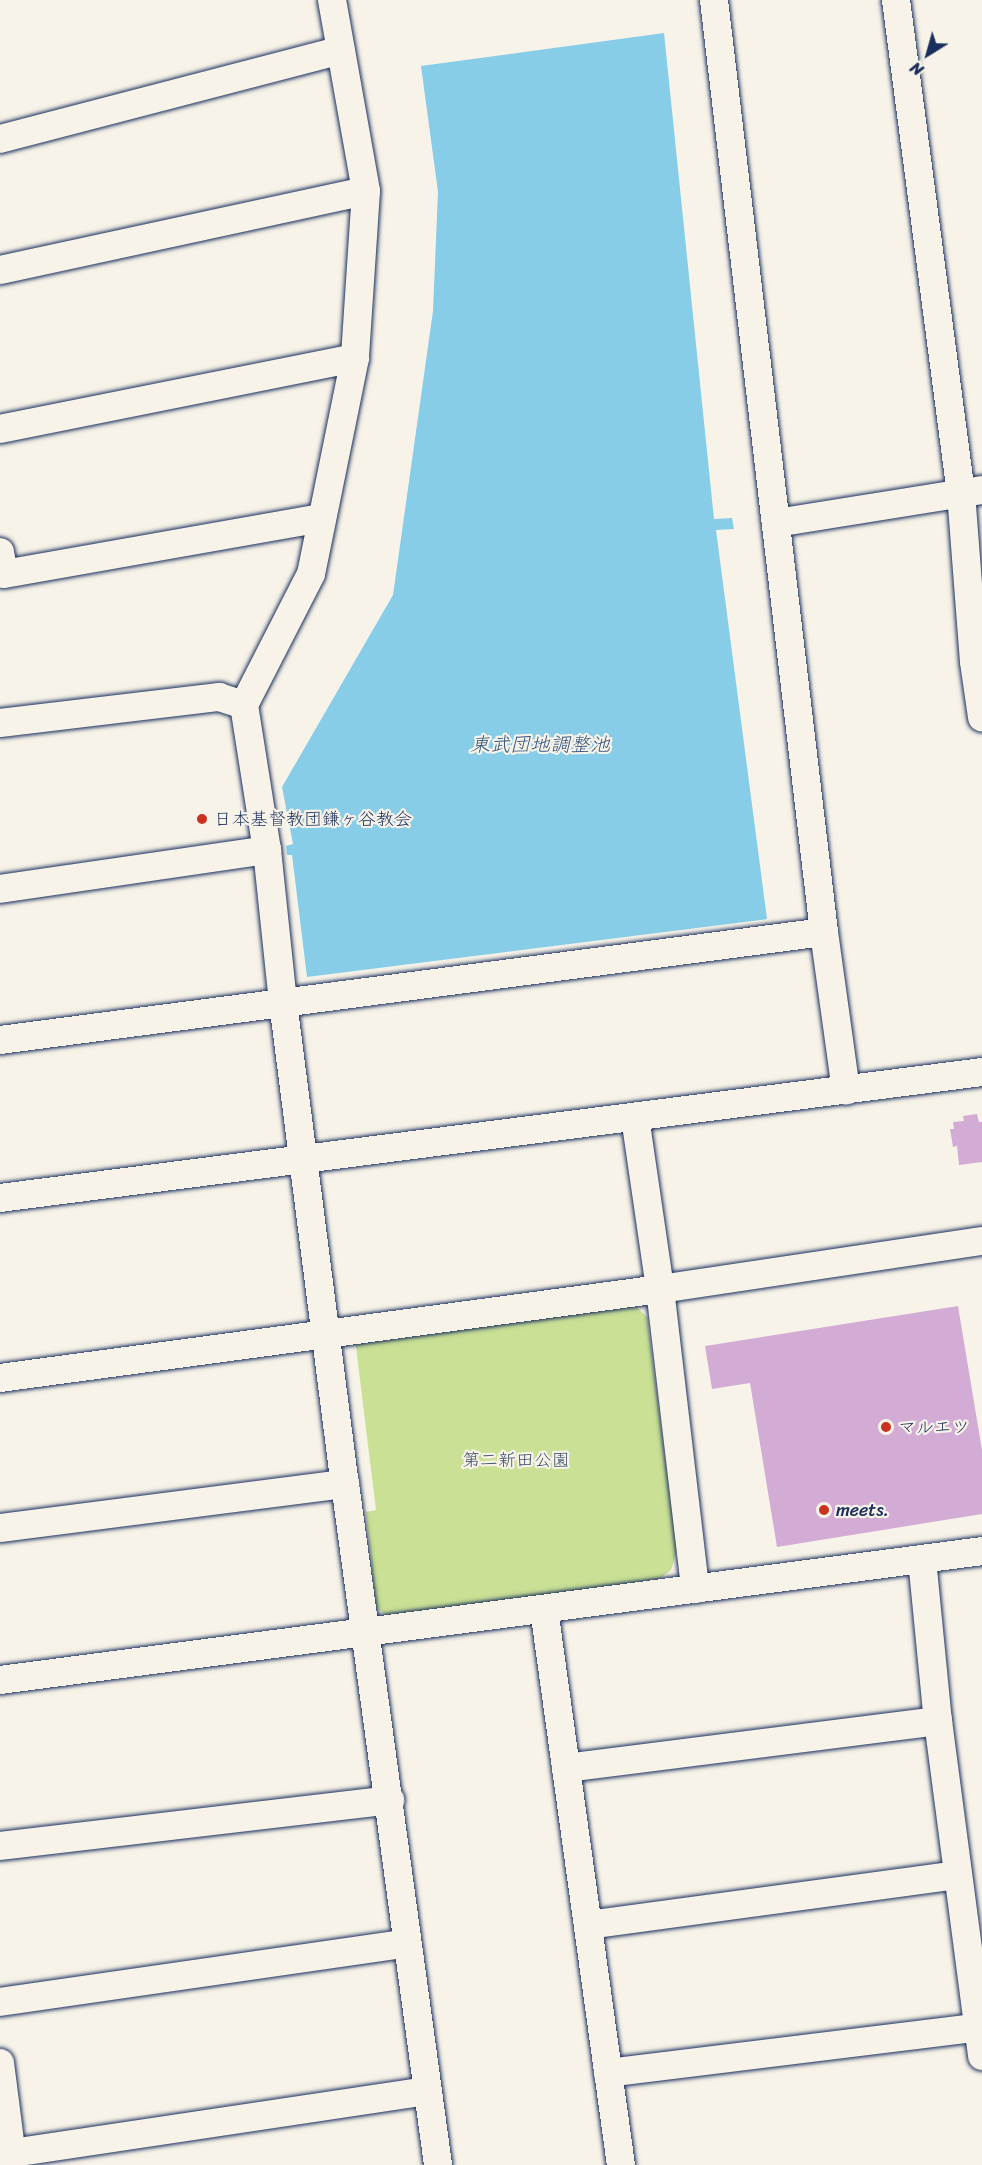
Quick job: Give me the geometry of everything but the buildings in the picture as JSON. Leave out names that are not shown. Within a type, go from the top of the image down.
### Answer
[{"type":"street","points":[[332,0],[366,191],[355,358],[311,574],[244,705],[267,850],[283,1002],[328,1333],[345,1484],[390,1800],[438,2165]]},
{"type":"street","points":[[714,0],[824,932],[846,1090]]},
{"type":"street","points":[[896,0],[971,492],[975,662],[982,717]]},
{"type":"street","points":[[0,139],[341,50]]},
{"type":"street","points":[[0,270],[366,191]]},
{"type":"street","points":[[0,429],[355,358]]},
{"type":"street","points":[[776,523],[971,492]]},
{"type":"street","points":[[0,552],[4,574],[322,518]]},
{"type":"street","points":[[0,723],[219,697],[244,705]]},
{"type":"street","points":[[0,890],[267,850]]},
{"type":"street","points":[[0,1040],[824,932]]},
{"type":"street","points":[[0,1198],[982,1072]]},
{"type":"street","points":[[635,1117],[660,1289],[695,1589]]},
{"type":"street","points":[[0,1378],[660,1289],[982,1241]]},
{"type":"street","points":[[0,1528],[345,1484]]},
{"type":"street","points":[[0,1680],[982,1551]]},
{"type":"street","points":[[922,1559],[956,1875],[982,2056]]},
{"type":"street","points":[[544,1609],[621,2165]]},
{"type":"street","points":[[566,1768],[938,1720]]},
{"type":"street","points":[[0,1846],[390,1800]]},
{"type":"street","points":[[588,1925],[956,1875]]},
{"type":"street","points":[[0,2002],[407,1943]]},
{"type":"street","points":[[608,2073],[977,2028]]},
{"type":"street","points":[[0,2063],[12,2159],[427,2091]]},
{"type":"green space","name":"第二新田公園","points":[[633,1304],[647,1317],[677,1551],[671,1570],[652,1585],[388,1617],[376,1607],[366,1512],[376,1510],[355,1339]]},
{"type":"water","name":"東武団地調整池","points":[[664,33],[714,519],[732,518],[734,529],[716,530],[767,919],[307,977],[292,855],[287,855],[286,846],[293,844],[282,787],[393,595],[433,311],[438,192],[421,66]]},
{"type":"place","name":"日本基督教団鎌ヶ谷教会","points":[[202,819]]},
{"type":"place","name":"マルエツ","points":[[886,1427]]},
{"type":"place","name":"meets.","points":[[824,1510]]}]
